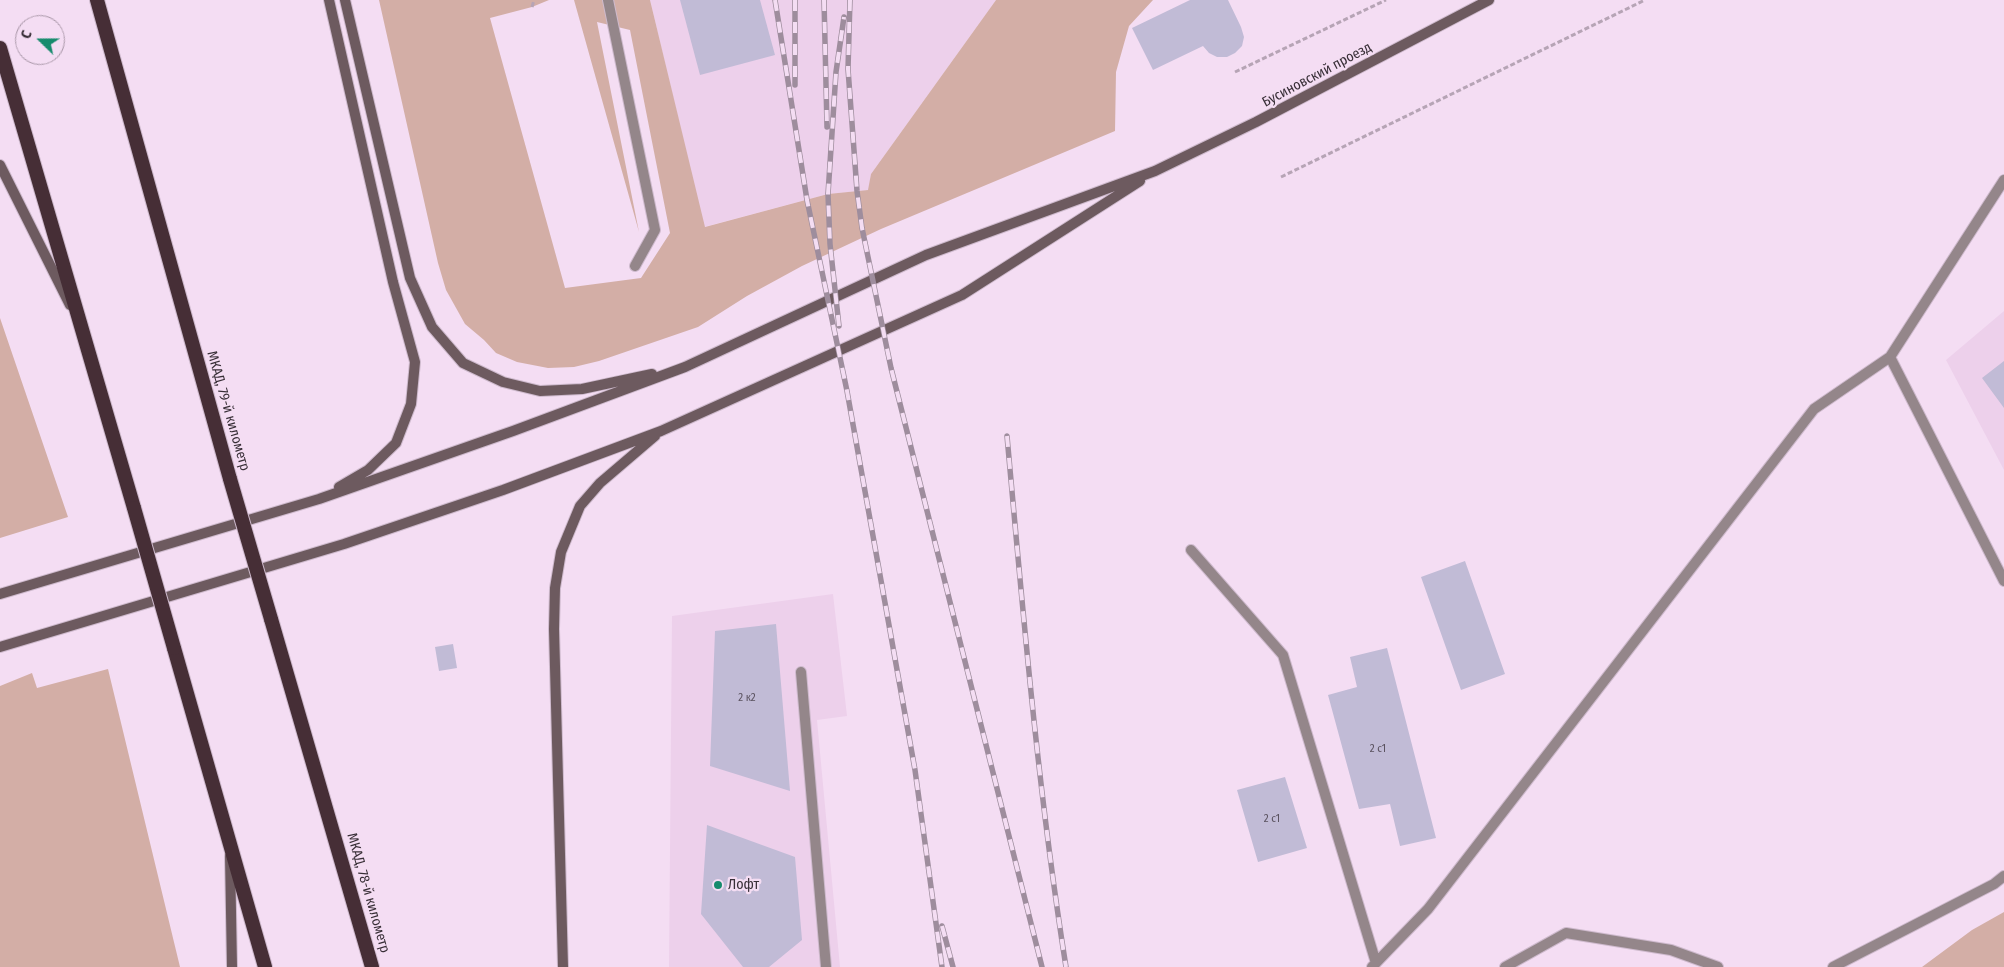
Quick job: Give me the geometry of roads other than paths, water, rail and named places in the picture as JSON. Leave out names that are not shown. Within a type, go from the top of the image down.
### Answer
[{"type":"highway","name":"МКАД, 79-й километр","points":[[97,0],[230,479],[332,829]]},
{"type":"highway","points":[[0,48],[265,967]]},
{"type":"highway","name":"МКАД, 78-й километр","points":[[332,829],[372,967]]},
{"type":"main road","points":[[319,499],[368,470],[396,443],[411,404],[415,362],[393,282],[329,0]]},
{"type":"main road","points":[[346,0],[410,278],[432,327],[463,363],[503,382],[540,391],[582,389],[685,367]]},
{"type":"main road","name":"Бусиновский проезд","points":[[1156,171],[1256,122],[1490,0]]},
{"type":"main road","points":[[0,165],[80,324]]},
{"type":"main road","points":[[0,594],[319,499],[512,431],[685,367],[926,255],[1156,171]]},
{"type":"main road","points":[[0,647],[344,544],[503,490],[661,431],[962,295],[1156,171]]},
{"type":"main road","points":[[562,967],[554,629],[555,588],[560,552],[580,506],[600,483],[661,431]]},
{"type":"main road","points":[[0,653],[28,640]]},
{"type":"main road","points":[[230,843],[232,967]]},
{"type":"lane","points":[[608,0],[655,230],[635,266]]},
{"type":"lane","points":[[1191,550],[1283,655],[1374,965],[1428,909],[1814,409],[1890,357],[2004,180]]},
{"type":"lane","points":[[1890,357],[2004,581]]},
{"type":"lane","points":[[801,672],[826,967]]},
{"type":"lane","points":[[1833,967],[1994,884],[2004,876]]},
{"type":"lane","points":[[1505,967],[1566,933],[1671,950],[1718,967]]},
{"type":"railway","points":[[775,0],[807,200],[847,391],[915,770],[942,967]]},
{"type":"railway","points":[[795,0],[795,85]]},
{"type":"railway","points":[[824,0],[827,127]]},
{"type":"railway","points":[[850,0],[848,69],[857,191],[862,228],[891,368],[1042,967]]},
{"type":"railway","points":[[839,326],[830,244],[828,194],[836,72],[844,17]]},
{"type":"railway","points":[[1007,436],[1039,768],[1066,967]]},
{"type":"railway","points":[[942,926],[953,967]]},
{"type":"place","name":"Лофт","points":[[718,885]]}]
